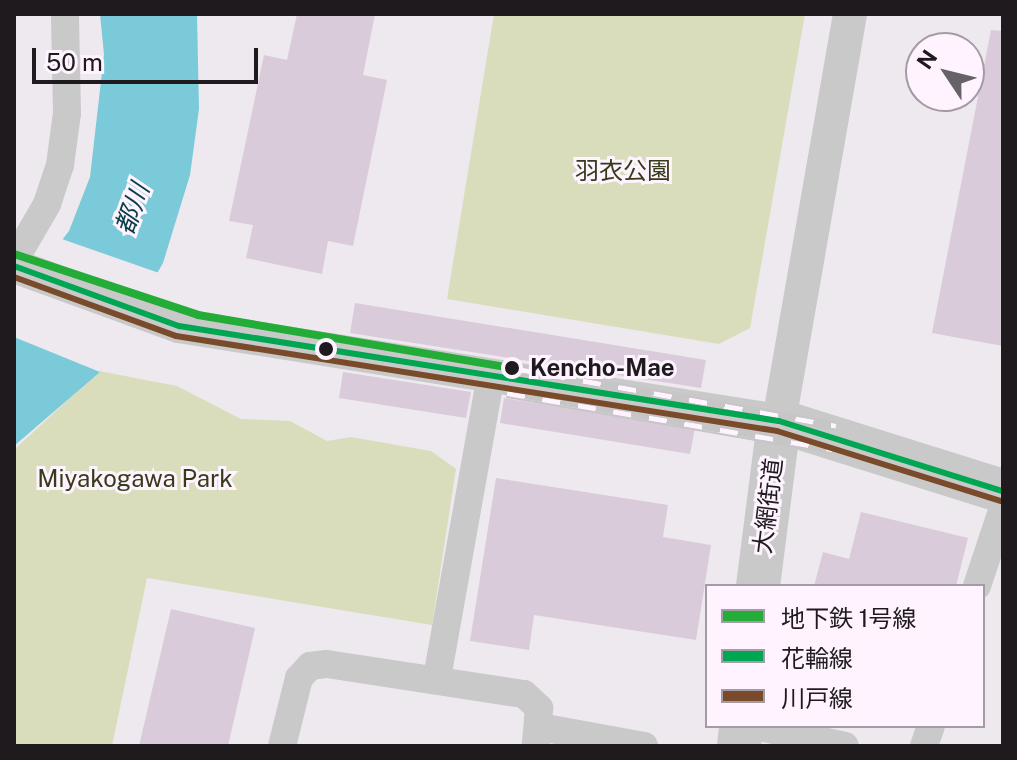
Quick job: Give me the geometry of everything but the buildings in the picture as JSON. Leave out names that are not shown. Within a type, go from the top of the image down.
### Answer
[{"type":"main road","name":"大網街道","points":[[758,584],[779,421],[1003,491]]},
{"type":"street","points":[[65,14],[67,113],[60,165],[47,204],[14,263],[179,326],[779,421],[850,14]]},
{"type":"street","points":[[437,678],[491,375]]},
{"type":"street","points":[[978,584],[1003,508]]},
{"type":"street","points":[[282,746],[299,678],[310,666],[437,678],[524,694],[539,708],[538,736],[644,746]]},
{"type":"street","points":[[765,728],[845,746]]},
{"type":"green space","name":"羽衣公園","points":[[494,14],[805,14],[750,328],[719,344],[447,299]]},
{"type":"green space","name":"Miyakogawa Park","points":[[99,371],[177,386],[241,419],[290,421],[327,441],[351,437],[431,451],[456,469],[432,625],[147,578],[112,746],[14,746],[14,450]]},
{"type":"water","name":"都川","points":[[100,14],[197,14],[199,109],[190,175],[163,263],[100,372],[14,446],[14,302],[69,231],[90,177],[104,55]]},
{"type":"pier","points":[[59,238],[162,274],[100,372],[14,337],[14,299]]},
{"type":"railway","points":[[512,368],[836,426]]},
{"type":"railway","points":[[507,393],[832,449]]},
{"type":"metro line","name":"1号線","points":[[14,254],[198,315],[512,368]]},
{"type":"transit line","name":"花輪線","points":[[14,266],[179,326],[779,421],[1003,491]]},
{"type":"transit line","name":"川戸線","points":[[14,277],[176,336],[777,431],[1000,501]]},
{"type":"place","name":"Kencho-Mae","points":[[512,368]]}]
